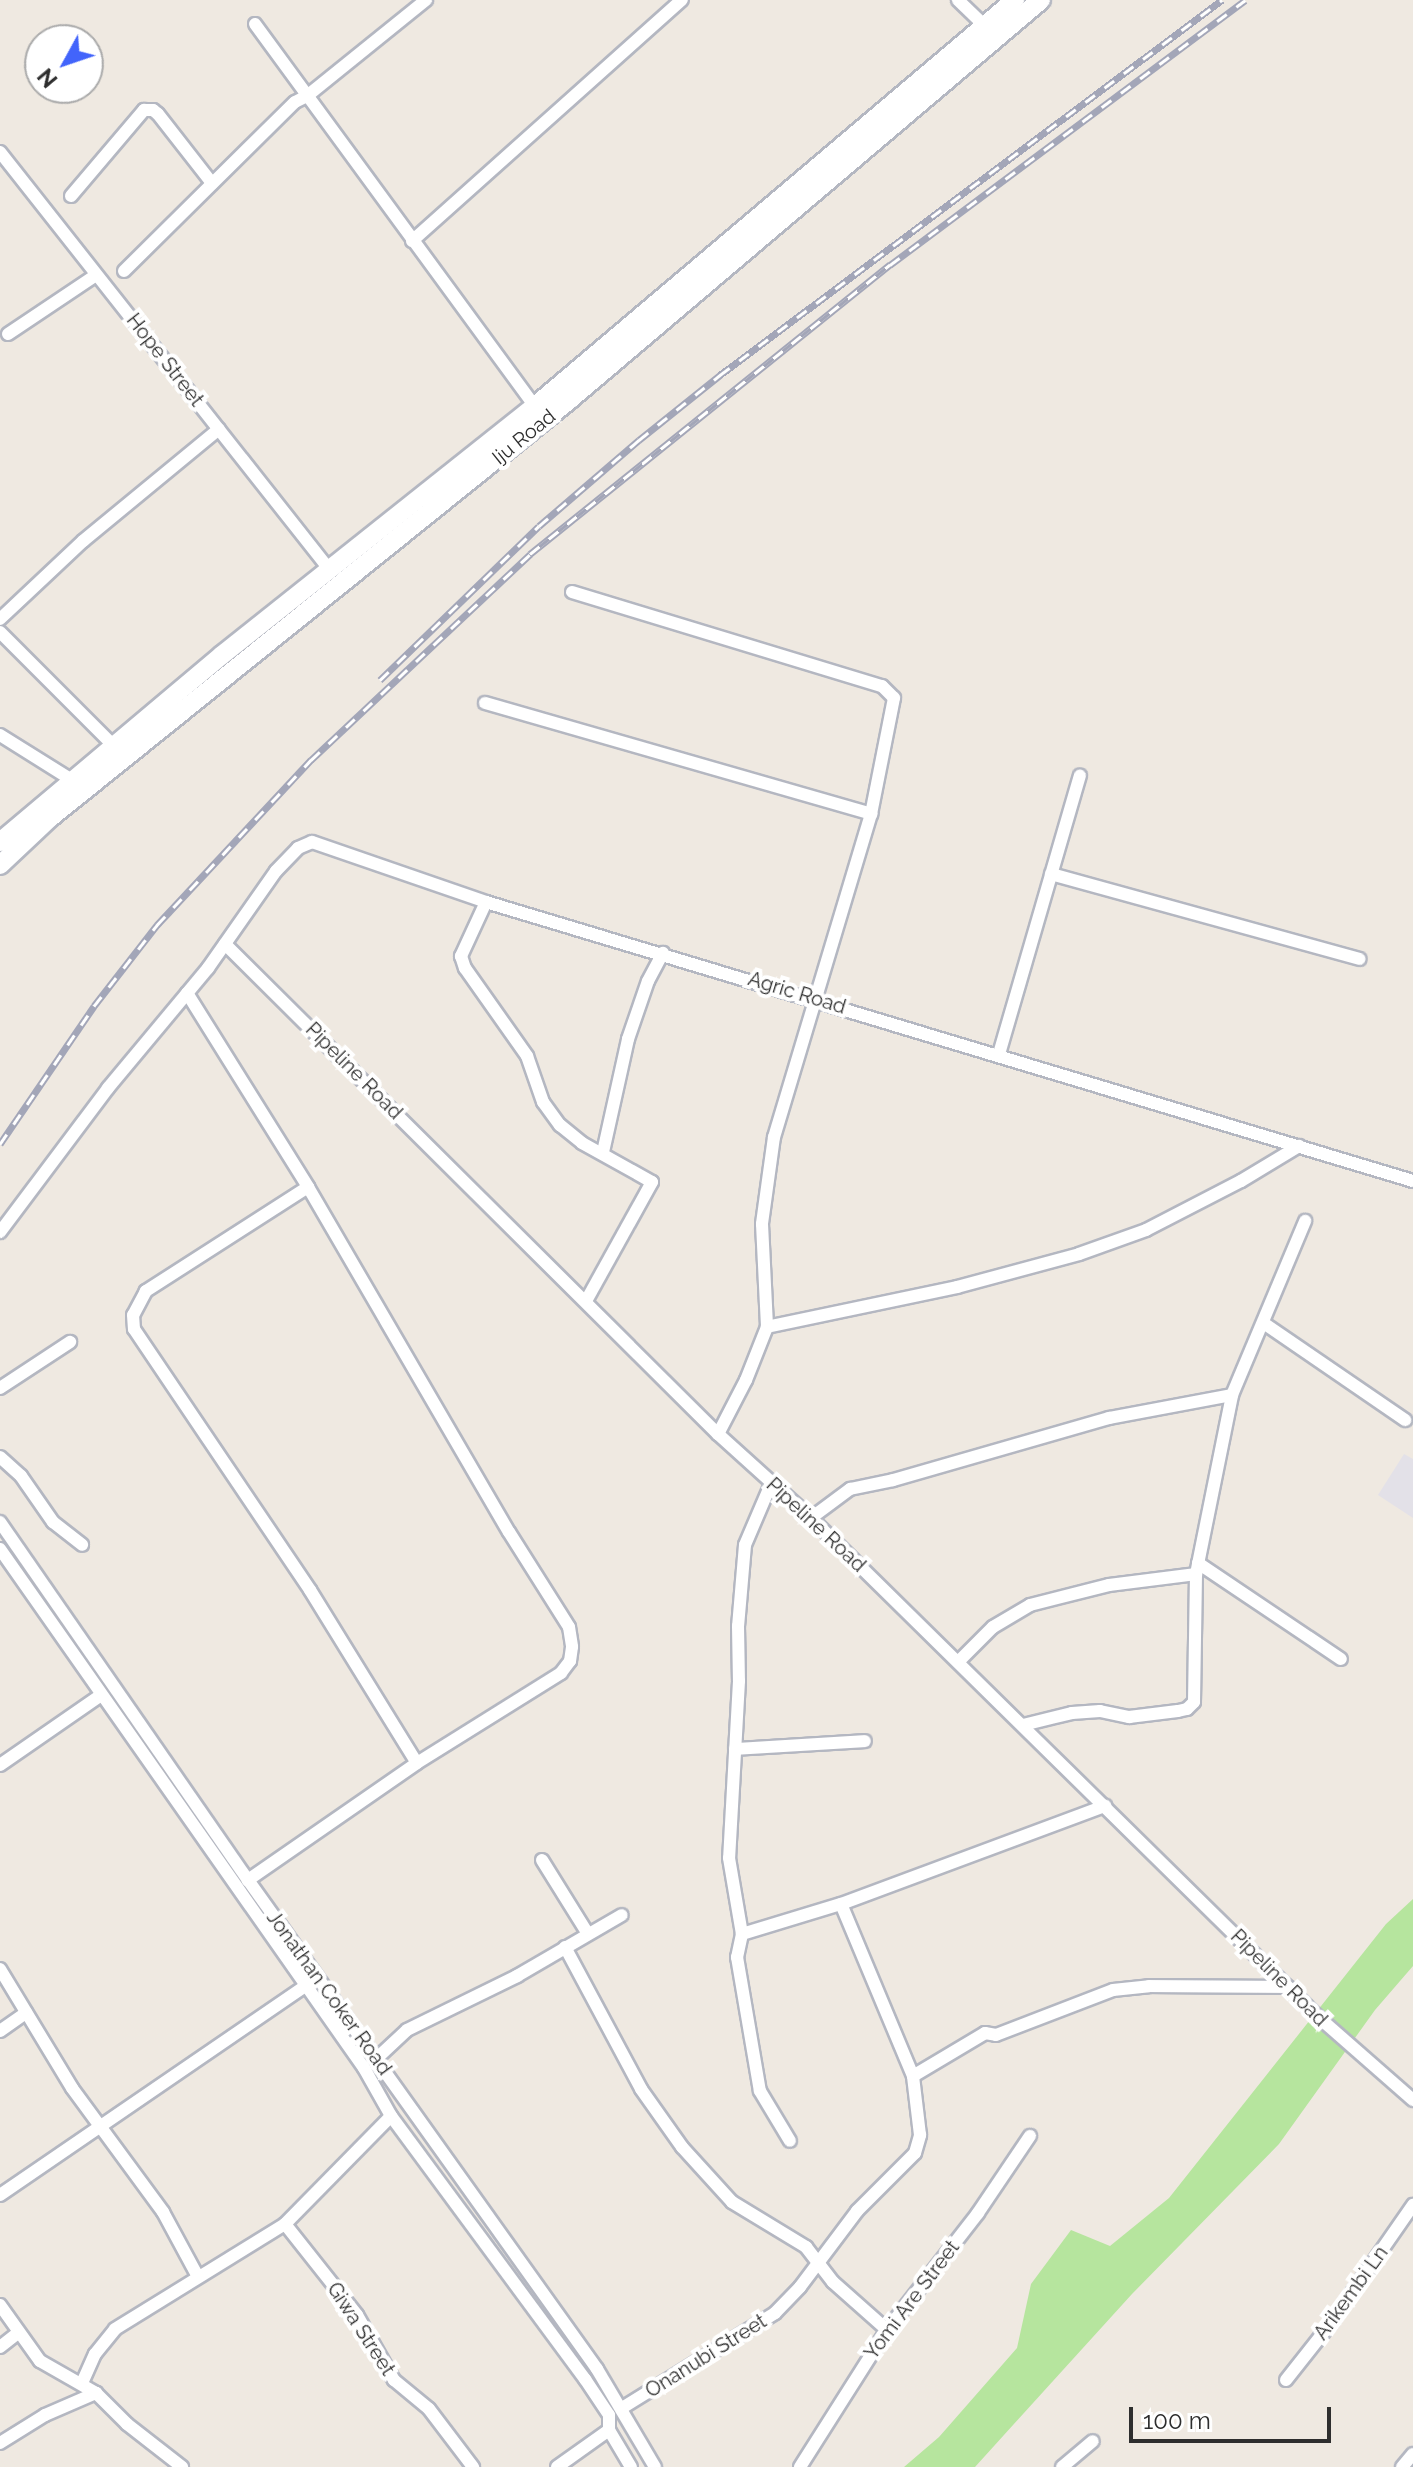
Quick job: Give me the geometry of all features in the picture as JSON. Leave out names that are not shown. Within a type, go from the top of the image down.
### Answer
[{"type":"main road","name":"Iju Road","points":[[0,865],[63,807],[568,401],[940,74],[985,26],[1015,0]]},
{"type":"main road","name":"Iju Road","points":[[0,842],[113,745],[535,406],[940,74],[1041,0]]},
{"type":"street","points":[[124,271],[295,102],[307,96],[426,0]]},
{"type":"street","points":[[412,241],[682,0]]},
{"type":"street","points":[[958,0],[985,26]]},
{"type":"street","points":[[255,24],[535,406]]},
{"type":"street","points":[[71,196],[144,110],[153,110],[158,114],[212,183]]},
{"type":"street","name":"Hope Street","points":[[0,152],[329,569]]},
{"type":"street","points":[[8,334],[96,275]]},
{"type":"street","points":[[0,619],[83,541],[219,429]]},
{"type":"street","points":[[572,592],[890,691],[894,698],[871,814],[813,997],[774,1137],[764,1191],[767,1327],[746,1380],[718,1434]]},
{"type":"street","points":[[0,632],[113,745]]},
{"type":"street","points":[[485,703],[871,814]]},
{"type":"street","points":[[0,735],[72,780]]},
{"type":"street","points":[[999,1054],[1080,776]]},
{"type":"street","name":"Agric Road","points":[[225,944],[276,871],[298,848],[312,842],[486,902],[813,997],[1413,1181]]},
{"type":"street","points":[[1051,874],[1359,959]]},
{"type":"street","points":[[486,902],[461,956],[465,968],[527,1056],[543,1102],[560,1125],[582,1143],[652,1182],[586,1301]]},
{"type":"street","points":[[0,1232],[108,1088],[225,944]]},
{"type":"street","name":"Pipeline Road","points":[[225,944],[718,1434],[811,1518],[1316,2015],[1413,2100]]},
{"type":"street","points":[[603,1152],[628,1039],[648,981],[663,953]]},
{"type":"street","points":[[187,993],[308,1187],[509,1532],[569,1627],[570,1661],[561,1673],[417,1763],[248,1880]]},
{"type":"street","points":[[767,1327],[957,1287],[1079,1254],[1146,1230],[1241,1181],[1299,1146]]},
{"type":"street","points":[[308,1187],[146,1291],[133,1315],[134,1329],[310,1590],[417,1763]]},
{"type":"street","points":[[1023,1725],[1072,1713],[1100,1711],[1129,1717],[1187,1709],[1194,1702],[1197,1568],[1232,1395],[1265,1324],[1305,1221]]},
{"type":"street","points":[[1265,1324],[1405,1420]]},
{"type":"street","points":[[0,1388],[70,1342]]},
{"type":"street","points":[[811,1518],[850,1489],[1109,1418],[1232,1395]]},
{"type":"street","points":[[0,1457],[21,1476],[53,1522],[82,1545]]},
{"type":"street","points":[[771,1484],[745,1545],[738,1626],[739,1681],[729,1858],[742,1934],[737,1957],[760,2091],[790,2141]]},
{"type":"street","name":"Jonathan Coker Road","points":[[0,1522],[248,1880],[622,2408],[655,2467]]},
{"type":"street","name":"Jonathan Coker Road","points":[[0,1549],[304,1987],[364,2068],[391,2116],[585,2379],[609,2415],[609,2430],[631,2467]]},
{"type":"street","points":[[958,1662],[993,1627],[1030,1605],[1109,1585],[1197,1568],[1341,1659]]},
{"type":"street","points":[[0,1765],[101,1695]]},
{"type":"street","points":[[735,1749],[865,1741]]},
{"type":"street","points":[[742,1934],[841,1904],[1105,1806]]},
{"type":"street","points":[[542,1860],[588,1934]]},
{"type":"street","name":"Onanubi Street","points":[[622,2408],[775,2313],[863,2204],[915,2153],[920,2135],[913,2076],[841,1904]]},
{"type":"street","points":[[376,2059],[407,2030],[622,1915]]},
{"type":"street","points":[[565,1947],[641,2089],[682,2147],[732,2202],[806,2247],[833,2282],[887,2330]]},
{"type":"street","points":[[0,1969],[101,2129],[163,2212],[197,2275]]},
{"type":"street","points":[[913,2076],[985,2033],[996,2035],[1113,1990],[1149,1986],[1288,1987]]},
{"type":"street","points":[[0,2195],[101,2129],[304,1987]]},
{"type":"street","points":[[0,2031],[26,2013]]},
{"type":"street","points":[[82,2383],[95,2354],[115,2329],[197,2275],[285,2224],[391,2116]]},
{"type":"street","name":"Yomi Are Street","points":[[800,2467],[887,2330],[978,2213],[1030,2136]]},
{"type":"street","name":"Arikembi Ln","points":[[1286,2380],[1331,2323],[1413,2205]]},
{"type":"street","name":"Giwa Street","points":[[285,2224],[357,2315],[394,2380],[429,2409],[473,2467]]},
{"type":"street","points":[[0,2305],[18,2333],[53,2371],[82,2383],[96,2393],[127,2424],[182,2467]]},
{"type":"street","points":[[0,2347],[18,2333]]},
{"type":"street","points":[[0,2443],[45,2415],[96,2393]]},
{"type":"street","points":[[557,2467],[609,2430]]},
{"type":"street","points":[[1062,2467],[1093,2441]]},
{"type":"street","points":[[1402,2467],[1413,2454]]},
{"type":"shaded area","points":[[1404,1454],[1413,1459],[1413,1518],[1378,1495]]},
{"type":"green space","points":[[1413,1899],[1413,1966],[1375,2010],[1279,2144],[1132,2294],[975,2467],[904,2467],[939,2437],[1017,2348],[1031,2284],[1071,2230],[1110,2246],[1169,2198],[1386,1924]]},
{"type":"railway","points":[[380,680],[539,526],[639,440],[720,375],[1222,0]]},
{"type":"railway","points":[[0,1144],[94,1006],[157,925],[311,760],[530,554],[890,265],[1245,0]]}]
